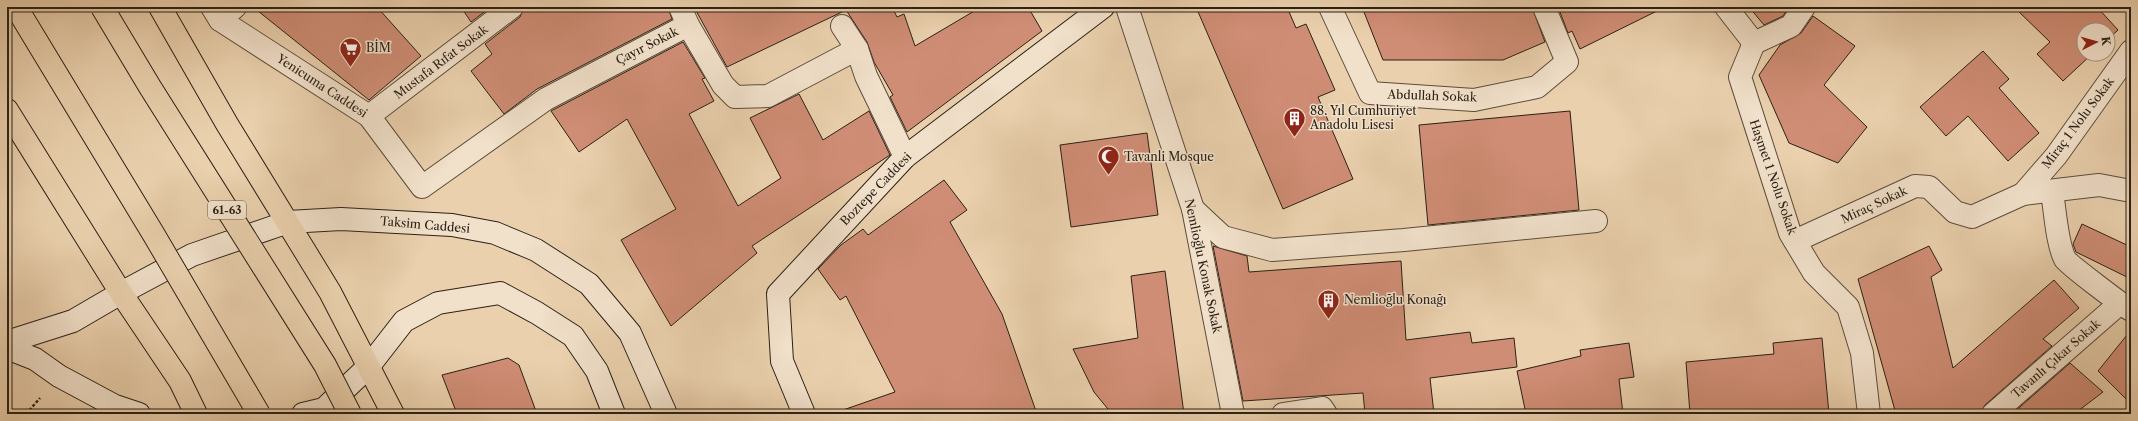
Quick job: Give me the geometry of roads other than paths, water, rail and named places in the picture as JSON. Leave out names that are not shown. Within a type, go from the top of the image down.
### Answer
[{"type":"main road","points":[[16,7],[158,242],[259,414]]},
{"type":"main road","name":"61-63","points":[[102,7],[150,87],[325,365],[350,414]]},
{"type":"main road","points":[[160,7],[227,124],[330,292],[393,414]]},
{"type":"main road","points":[[7,110],[121,293],[180,381],[196,414]]},
{"type":"street","name":"Mustafa Rıfat Sokak","points":[[369,116],[512,7]]},
{"type":"street","name":"Boztepe Caddesi","points":[[804,414],[782,361],[778,294],[905,157],[1103,7]]},
{"type":"street","name":"Nemlioğlu Konak Sokak","points":[[1127,7],[1193,209],[1233,414]]},
{"type":"street","name":"Abdullah Sokak","points":[[1330,7],[1370,93],[1474,100],[1537,87],[1567,62],[1544,7]]},
{"type":"street","points":[[1726,7],[1754,43],[1791,26],[1804,7]]},
{"type":"street","name":"Yenicuma Caddesi","points":[[223,11],[369,116],[422,187]]},
{"type":"street","name":"Çayır Sokak","points":[[422,187],[546,99],[684,16],[723,85],[735,97],[768,96],[857,49]]},
{"type":"street","points":[[842,26],[857,49],[866,76],[905,157]]},
{"type":"street","name":"Haşmet 1 Nolu Sokak","points":[[1754,43],[1740,77],[1790,233],[1814,273],[1848,307],[1862,353],[1869,414]]},
{"type":"street","name":"Miraç 1 Nolu Sokak","points":[[2023,194],[2056,156],[2131,51]]},
{"type":"street","name":"Miraç Sokak","points":[[1796,241],[1915,186],[1929,187],[1955,212],[1972,217],[2023,194],[2052,192],[2099,185],[2131,191]]},
{"type":"street","points":[[2052,192],[2065,260],[2125,307]]},
{"type":"street","points":[[1193,209],[1223,237],[1272,250],[1404,240],[1596,221]]},
{"type":"street","name":"Taksim Caddesi","points":[[7,342],[73,321],[121,293],[192,255],[288,222],[341,220],[452,225],[495,233],[536,250],[589,284],[630,333],[666,414]]},
{"type":"street","points":[[303,414],[324,409],[369,366],[404,321],[438,303],[500,293],[537,313],[573,336],[597,371],[614,414]]},
{"type":"street","name":"Tavanlı Çıkar Sokak","points":[[1993,414],[2125,307]]},
{"type":"street","points":[[7,348],[35,359],[59,376],[115,406],[139,414]]},
{"type":"street","points":[[1283,414],[1322,408],[1326,414]]},
{"type":"place","name":"BİM","points":[[350,68]]},
{"type":"place","name":"88. Yıl Cumhuriyet Anadolu Lisesi","points":[[1294,138]]},
{"type":"place","name":"Tavanli Mosque","points":[[1109,176]]},
{"type":"place","name":"Nemlioğlu Konağı","points":[[1328,320]]}]
